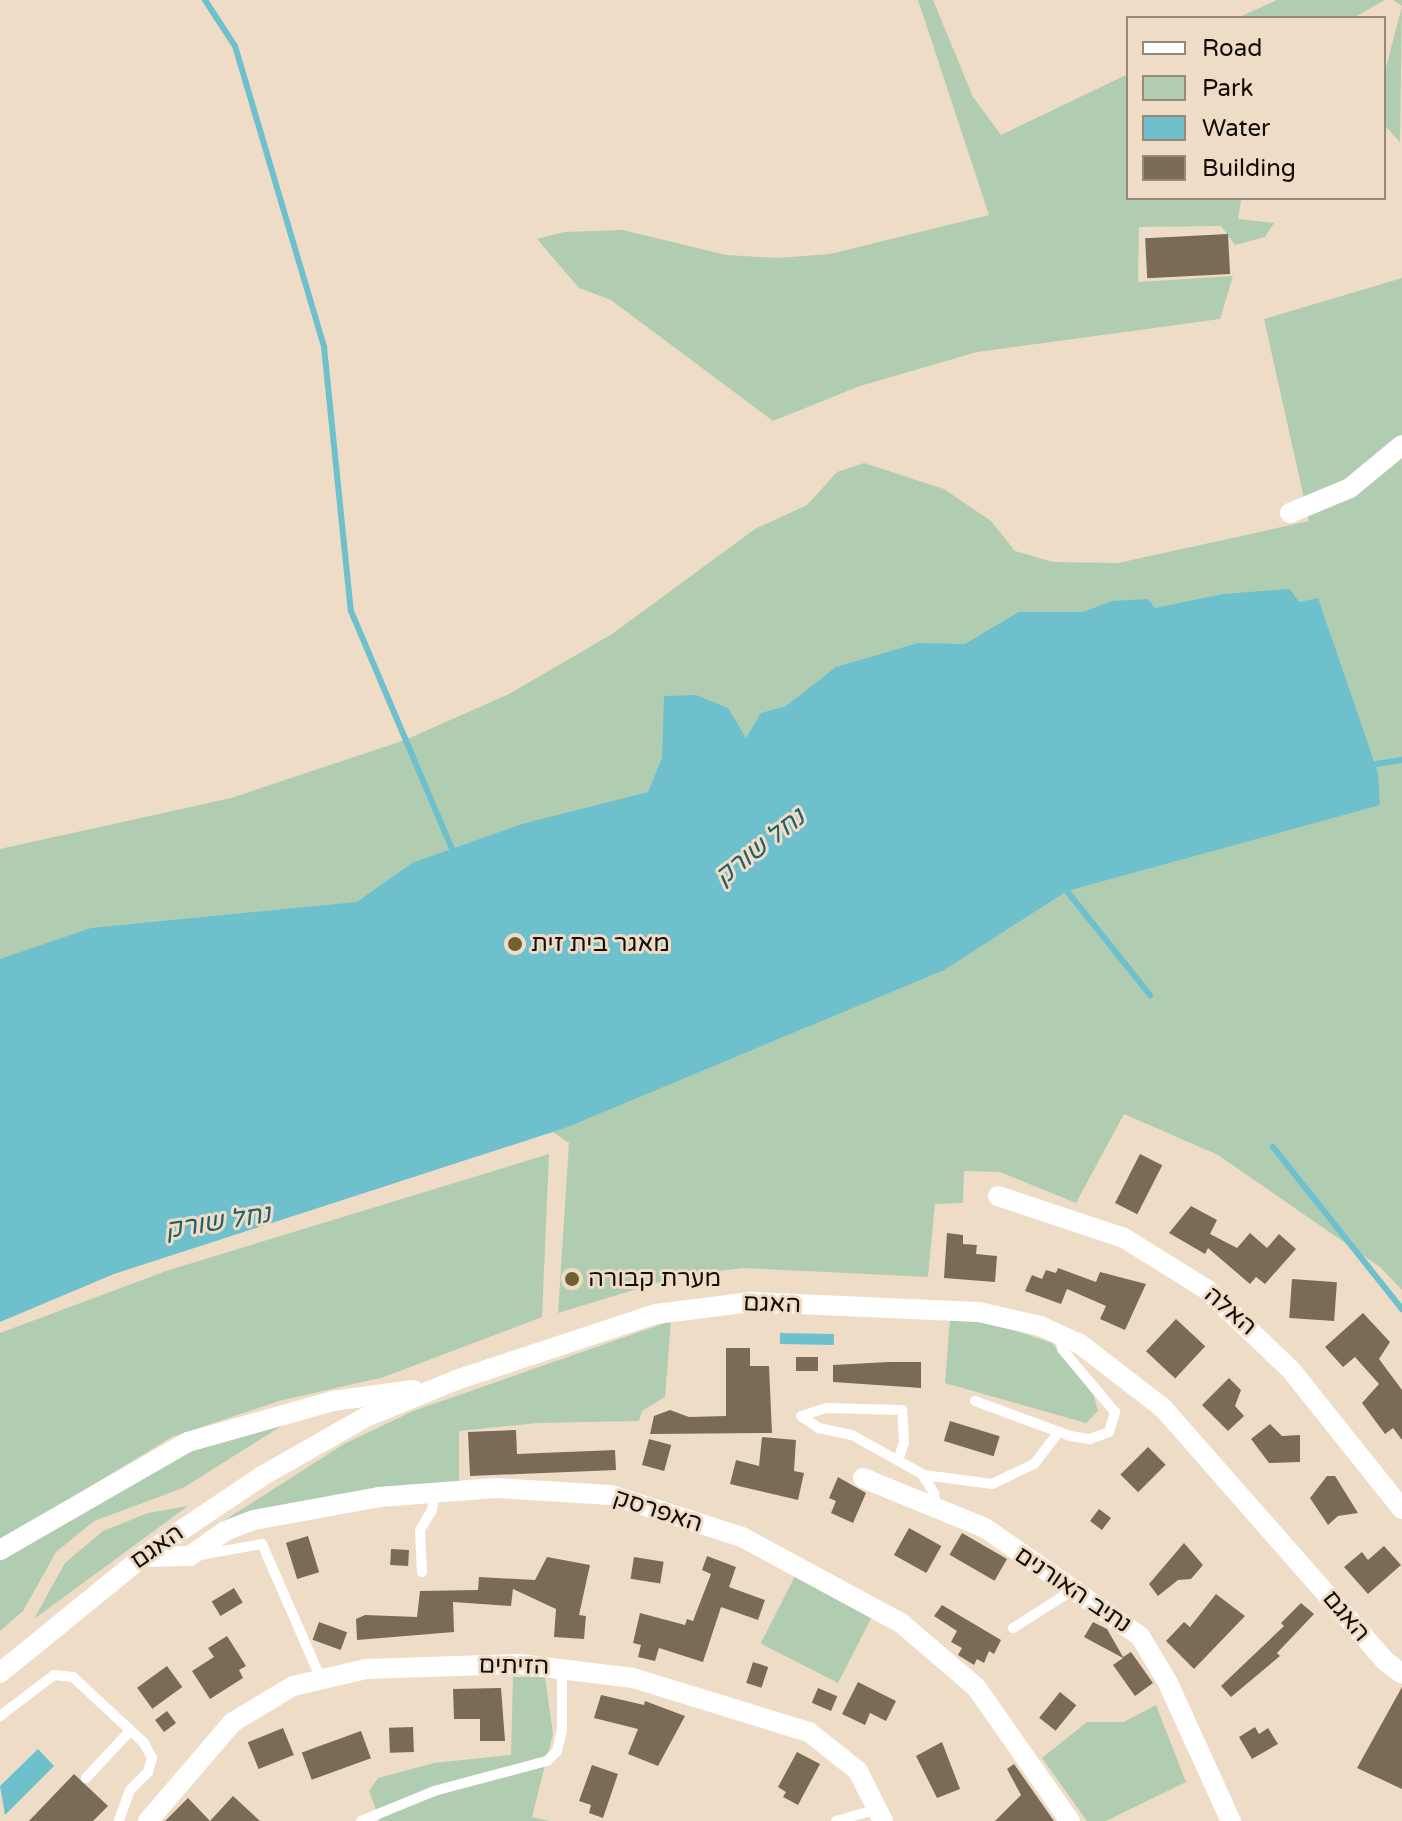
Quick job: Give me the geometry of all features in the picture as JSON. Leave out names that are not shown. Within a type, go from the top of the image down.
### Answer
[{"type":"street","points":[[1290,513],[1350,488],[1402,445]]},
{"type":"street","name":"האלה","points":[[998,1196],[1124,1238],[1206,1289],[1291,1370],[1402,1509]]},
{"type":"street","name":"האגם","points":[[0,1673],[142,1557],[293,1458],[366,1417],[432,1390],[656,1314],[710,1303],[979,1312],[1060,1334],[1121,1371],[1163,1408],[1385,1661],[1402,1674]]},
{"type":"street","points":[[0,1550],[188,1442],[333,1401],[432,1390]]},
{"type":"street","name":"נתיב האורנים","points":[[863,1478],[905,1498],[936,1506],[985,1528],[1119,1617],[1157,1660],[1231,1821]]},
{"type":"street","name":"האפרסק","points":[[190,1556],[225,1531],[254,1520],[435,1492],[555,1488],[611,1495],[742,1537],[838,1585],[901,1623],[976,1687],[1070,1821]]},
{"type":"street","points":[[142,1557],[190,1556]]},
{"type":"street","name":"הזיתים","points":[[148,1821],[233,1722],[277,1693],[320,1677],[387,1668],[562,1667],[633,1678],[809,1732],[849,1761],[881,1815]]},
{"type":"lane","points":[[975,1401],[1059,1432],[1090,1439],[1115,1423],[1115,1412],[1062,1349],[1060,1334]]},
{"type":"lane","points":[[898,1460],[904,1443],[902,1410],[826,1408],[801,1416],[819,1428],[852,1435],[922,1474],[956,1483],[992,1484],[1034,1464],[1059,1432]]},
{"type":"lane","points":[[922,1474],[934,1493],[936,1506]]},
{"type":"lane","points":[[422,1572],[420,1530],[432,1510],[435,1492]]},
{"type":"lane","points":[[190,1556],[262,1544],[320,1677]]},
{"type":"lane","points":[[1013,1628],[1075,1589]]},
{"type":"lane","points":[[361,1821],[434,1791],[547,1761],[557,1751],[562,1730],[562,1667]]},
{"type":"lane","points":[[0,1716],[61,1672],[144,1743],[152,1764],[130,1790],[119,1821]]},
{"type":"lane","points":[[86,1778],[130,1731]]},
{"type":"lane","points":[[836,1821],[881,1815]]},
{"type":"green space","points":[[918,0],[933,0],[973,97],[1001,135],[1126,75],[1126,200],[1240,200],[1238,219],[1274,223],[1265,237],[1235,245],[1221,226],[1139,227],[1138,282],[1233,276],[1220,319],[977,352],[860,386],[773,421],[611,300],[579,288],[537,239],[564,232],[623,230],[726,255],[777,258],[830,254],[989,215]]},
{"type":"green space","points":[[1277,0],[1385,0],[1357,16],[1241,16]]},
{"type":"green space","points":[[1402,6],[1400,142],[1386,127],[1386,67]]},
{"type":"green space","points":[[1402,278],[1402,1290],[1380,1267],[1218,1155],[1124,1114],[1076,1203],[1000,1172],[964,1171],[963,1203],[935,1204],[928,1277],[744,1268],[683,1275],[558,1313],[569,1143],[374,1012],[0,1085],[0,849],[231,798],[405,740],[509,694],[612,634],[755,529],[807,505],[837,472],[864,463],[944,489],[991,521],[1015,551],[1053,562],[1118,563],[1309,521],[1264,319]]},
{"type":"green space","points":[[549,1154],[542,1317],[384,1377],[279,1401],[172,1437],[0,1541],[0,1333],[166,1271]]},
{"type":"green space","points":[[950,1319],[996,1324],[1052,1343],[1094,1396],[1098,1411],[1086,1423],[945,1383]]},
{"type":"green space","points":[[671,1321],[665,1397],[642,1411],[639,1421],[537,1423],[459,1431],[459,1482],[340,1494],[217,1525],[344,1444],[413,1411]]},
{"type":"green space","points":[[288,1422],[183,1488],[94,1521],[56,1552],[23,1611],[0,1631],[0,1560],[190,1452]]},
{"type":"green space","points":[[188,1506],[34,1619],[65,1563],[103,1531],[148,1513]]},
{"type":"green space","points":[[796,1574],[874,1613],[838,1683],[761,1643]]},
{"type":"green space","points":[[513,1677],[545,1677],[553,1734],[532,1817],[549,1821],[380,1821],[369,1791],[378,1778],[434,1763],[511,1755]]},
{"type":"green space","points":[[1156,1705],[1186,1782],[1106,1821],[1087,1821],[1042,1758],[1087,1722],[1124,1722]]},
{"type":"water","name":"מאגר בית זית","points":[[1290,589],[1299,602],[1318,598],[1378,773],[1380,805],[1067,891],[944,970],[565,1128],[114,1274],[0,1322],[0,959],[91,928],[357,902],[412,863],[522,824],[648,792],[662,758],[664,696],[696,695],[728,708],[746,738],[761,713],[786,706],[836,667],[918,643],[965,644],[1019,612],[1083,612],[1112,601],[1148,599],[1155,608],[1223,594]]},
{"type":"water","points":[[780,1333],[834,1334],[834,1345],[780,1344]]},
{"type":"water","points":[[38,1749],[54,1766],[5,1815],[0,1786]]},
{"type":"building","points":[[1228,234],[1230,274],[1147,278],[1145,238]]},
{"type":"building","points":[[1140,1154],[1162,1165],[1137,1214],[1115,1203]]},
{"type":"building","points":[[1191,1206],[1217,1220],[1210,1234],[1237,1248],[1250,1233],[1267,1248],[1279,1234],[1296,1249],[1265,1284],[1256,1277],[1250,1284],[1208,1248],[1205,1254],[1169,1233]]},
{"type":"building","points":[[947,1233],[963,1235],[963,1244],[977,1245],[976,1254],[997,1256],[995,1282],[944,1278]]},
{"type":"building","points":[[1058,1268],[1096,1282],[1100,1272],[1146,1284],[1125,1330],[1100,1319],[1106,1306],[1067,1289],[1061,1304],[1025,1291],[1032,1275],[1042,1279],[1046,1270],[1056,1273]]},
{"type":"building","points":[[1292,1279],[1337,1282],[1334,1321],[1289,1318]]},
{"type":"building","points":[[1363,1313],[1390,1342],[1379,1359],[1402,1390],[1402,1440],[1393,1428],[1385,1434],[1362,1403],[1379,1384],[1355,1357],[1343,1367],[1325,1347]]},
{"type":"building","points":[[1176,1319],[1205,1346],[1175,1378],[1146,1351]]},
{"type":"building","points":[[726,1348],[750,1348],[750,1366],[769,1366],[772,1433],[650,1434],[654,1416],[670,1410],[689,1417],[726,1416]]},
{"type":"building","points":[[796,1357],[818,1357],[818,1371],[796,1371]]},
{"type":"building","points":[[921,1362],[921,1388],[833,1382],[833,1365]]},
{"type":"building","points":[[1229,1378],[1241,1390],[1235,1406],[1244,1416],[1228,1431],[1202,1405]]},
{"type":"building","points":[[950,1421],[1000,1436],[994,1456],[944,1441]]},
{"type":"building","points":[[1270,1424],[1282,1436],[1300,1435],[1300,1462],[1269,1463],[1251,1439]]},
{"type":"building","points":[[516,1430],[517,1454],[615,1450],[616,1470],[470,1476],[468,1432]]},
{"type":"building","points":[[762,1437],[796,1440],[794,1471],[804,1473],[798,1500],[730,1484],[736,1460],[759,1466]]},
{"type":"building","points":[[649,1439],[671,1445],[664,1471],[642,1465]]},
{"type":"building","points":[[1148,1447],[1166,1465],[1138,1492],[1120,1475]]},
{"type":"building","points":[[1327,1476],[1335,1476],[1358,1513],[1338,1516],[1328,1525],[1310,1498]]},
{"type":"building","points":[[838,1477],[866,1493],[853,1523],[831,1513],[836,1501],[829,1498]]},
{"type":"building","points":[[1099,1509],[1111,1518],[1102,1530],[1090,1521]]},
{"type":"building","points":[[909,1528],[941,1546],[926,1573],[894,1555]]},
{"type":"building","points":[[962,1533],[1007,1559],[995,1581],[950,1555]]},
{"type":"building","points":[[308,1536],[319,1572],[297,1579],[286,1543]]},
{"type":"building","points":[[1184,1543],[1203,1565],[1191,1579],[1178,1580],[1158,1596],[1149,1584]]},
{"type":"building","points":[[1384,1546],[1401,1565],[1368,1594],[1344,1567],[1362,1552],[1368,1560]]},
{"type":"building","points":[[391,1549],[409,1550],[408,1566],[390,1565]]},
{"type":"building","points":[[707,1556],[736,1567],[729,1587],[765,1600],[758,1620],[721,1607],[703,1662],[659,1648],[655,1661],[638,1657],[641,1645],[633,1643],[640,1613],[685,1625],[687,1619],[693,1621],[711,1574],[702,1570]]},
{"type":"building","points":[[547,1557],[590,1565],[579,1615],[586,1616],[584,1639],[554,1637],[556,1609],[513,1589],[511,1606],[453,1602],[454,1632],[357,1640],[356,1619],[365,1615],[417,1617],[420,1591],[478,1590],[479,1577],[535,1580]]},
{"type":"building","points":[[634,1557],[664,1562],[660,1583],[631,1579]]},
{"type":"building","points":[[234,1588],[243,1603],[220,1616],[212,1601]]},
{"type":"building","points":[[1216,1594],[1245,1616],[1194,1669],[1166,1641],[1184,1622],[1190,1627]]},
{"type":"building","points":[[1301,1603],[1314,1614],[1277,1653],[1280,1656],[1231,1697],[1221,1686],[1284,1626],[1281,1623]]},
{"type":"building","points":[[942,1605],[1001,1640],[994,1654],[989,1651],[984,1663],[977,1659],[974,1665],[958,1655],[962,1648],[951,1642],[957,1631],[934,1616]]},
{"type":"building","points":[[319,1622],[347,1632],[341,1650],[313,1640]]},
{"type":"building","points":[[1093,1622],[1107,1629],[1123,1657],[1131,1652],[1153,1683],[1135,1696],[1113,1665],[1123,1658],[1084,1637]]},
{"type":"building","points":[[227,1636],[246,1666],[239,1670],[243,1678],[210,1699],[192,1671],[214,1657],[208,1648]]},
{"type":"building","points":[[753,1662],[768,1667],[761,1688],[746,1683]]},
{"type":"building","points":[[167,1666],[182,1687],[152,1709],[137,1688]]},
{"type":"building","points":[[858,1682],[896,1701],[886,1721],[870,1713],[865,1725],[842,1714]]},
{"type":"building","points":[[1402,1687],[1402,1789],[1357,1768]]},
{"type":"building","points":[[501,1688],[505,1741],[480,1741],[480,1719],[454,1719],[453,1689]]},
{"type":"building","points":[[818,1688],[837,1696],[831,1711],[812,1703]]},
{"type":"building","points":[[1060,1692],[1076,1705],[1056,1731],[1039,1718]]},
{"type":"building","points":[[601,1695],[644,1705],[645,1701],[685,1716],[658,1766],[628,1754],[638,1729],[594,1718]]},
{"type":"building","points":[[167,1711],[176,1723],[164,1732],[155,1720]]},
{"type":"building","points":[[413,1727],[414,1752],[390,1753],[389,1728]]},
{"type":"building","points":[[1255,1727],[1259,1734],[1268,1728],[1278,1744],[1252,1759],[1239,1737]]},
{"type":"building","points":[[283,1728],[294,1755],[259,1769],[248,1742]]},
{"type":"building","points":[[361,1731],[371,1758],[312,1780],[302,1753]]},
{"type":"building","points":[[942,1742],[960,1789],[937,1798],[916,1756]]},
{"type":"building","points":[[797,1752],[820,1764],[798,1805],[783,1797],[786,1792],[778,1787]]},
{"type":"building","points":[[1014,1764],[1054,1821],[995,1821],[1021,1795],[1007,1769]]},
{"type":"building","points":[[592,1765],[618,1774],[603,1818],[589,1813],[591,1805],[579,1801]]},
{"type":"building","points":[[74,1774],[108,1806],[93,1821],[29,1821]]},
{"type":"building","points":[[233,1796],[260,1821],[210,1821]]},
{"type":"building","points":[[188,1798],[210,1821],[165,1821]]},
{"type":"waterway","points":[[205,0],[235,46],[324,347],[351,611],[455,856]]},
{"type":"waterway","name":"נחל שורק","points":[[1370,765],[1402,760]]},
{"type":"waterway","points":[[1062,885],[1150,995]]},
{"type":"waterway","points":[[1273,1147],[1402,1309]]},
{"type":"place","name":"מאגר בית זית","points":[[515,944]]},
{"type":"place","name":"מערת קבורה","points":[[572,1279]]}]
